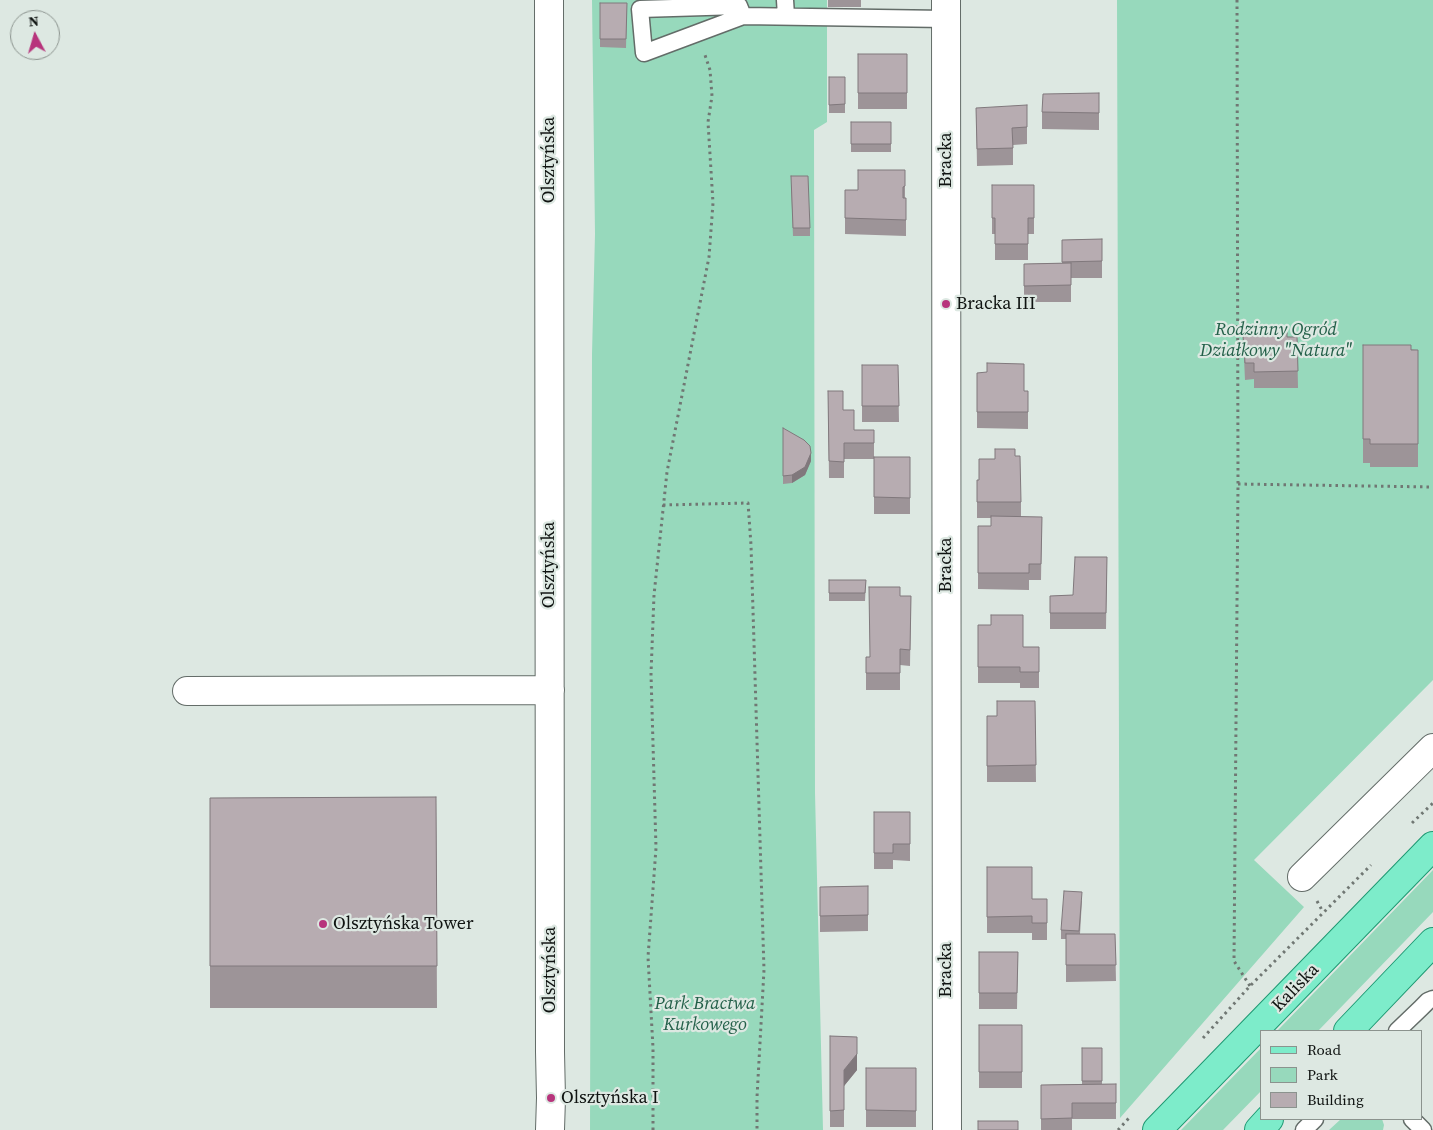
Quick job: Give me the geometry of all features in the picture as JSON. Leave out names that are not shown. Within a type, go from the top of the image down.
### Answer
[{"type":"main road","name":"Kaliska","points":[[1157,1130],[1433,846]]},
{"type":"main road","points":[[1349,1030],[1433,942]]},
{"type":"main road","points":[[1259,1130],[1268,1120]]},
{"type":"street","name":"Olsztyńska","points":[[549,0],[550,1130]]},
{"type":"street","name":"Bracka","points":[[946,9],[946,1130]]},
{"type":"street","points":[[187,691],[550,690]]},
{"type":"street","points":[[1302,877],[1433,748]]},
{"type":"lane","points":[[743,16],[739,6],[640,9],[644,53],[743,16],[786,8],[946,9]]},
{"type":"lane","points":[[1398,1030],[1424,1004],[1433,999]]},
{"type":"lane","points":[[1304,1130],[1314,1120]]},
{"type":"lane","points":[[1413,1120],[1423,1130]]},
{"type":"path","points":[[1237,0],[1238,484],[1234,961],[1250,986]]},
{"type":"path","points":[[653,1130],[648,957],[656,848],[651,674],[654,595],[667,472],[698,320],[710,248],[713,203],[708,122],[712,96],[710,70],[698,33]]},
{"type":"path","points":[[1238,484],[1433,487]]},
{"type":"path","points":[[663,505],[748,503],[751,545],[764,970],[757,1130]]},
{"type":"green space","name":"Park Bractwa Kurkowego","points":[[592,0],[827,0],[827,122],[814,130],[815,793],[823,1130],[590,1130],[592,354],[595,234]]},
{"type":"green space","name":"Rodzinny Ogród Działkowy \"Natura\"","points":[[1117,0],[1433,0],[1433,680],[1254,860],[1304,907],[1120,1118]]},
{"type":"green space","points":[[1433,870],[1433,912],[1319,1030],[1278,1030]]},
{"type":"green space","points":[[1260,1049],[1260,1092],[1223,1130],[1181,1130]]},
{"type":"green space","points":[[1340,1120],[1382,1120],[1384,1125],[1383,1130],[1329,1130]]},
{"type":"building","points":[[600,3],[627,3],[626,39],[600,39]]},
{"type":"building","points":[[858,54],[907,54],[907,93],[858,93]]},
{"type":"building","points":[[829,77],[845,77],[845,104],[829,105]]},
{"type":"building","points":[[1099,93],[1099,113],[1042,112],[1043,94]]},
{"type":"building","points":[[1027,105],[1027,127],[1012,128],[1013,148],[977,149],[976,108]]},
{"type":"building","points":[[851,122],[891,122],[891,144],[851,144]]},
{"type":"building","points":[[858,170],[905,170],[903,198],[906,198],[906,220],[845,218],[845,190],[858,190]]},
{"type":"building","points":[[791,176],[808,176],[810,228],[793,228]]},
{"type":"building","points":[[992,185],[1034,185],[1034,218],[1028,218],[1028,244],[995,244],[995,218],[992,218]]},
{"type":"building","points":[[1102,239],[1102,261],[1062,262],[1062,240]]},
{"type":"building","points":[[1071,263],[1071,285],[1024,286],[1024,264]]},
{"type":"building","points":[[1287,333],[1287,337],[1297,337],[1298,371],[1254,372],[1254,363],[1245,363],[1243,336]]},
{"type":"building","points":[[1363,345],[1411,345],[1411,350],[1418,350],[1418,444],[1370,444],[1370,439],[1363,439]]},
{"type":"building","points":[[987,363],[1024,364],[1024,391],[1028,391],[1028,412],[977,412],[977,373],[987,372]]},
{"type":"building","points":[[862,365],[898,365],[899,406],[862,406]]},
{"type":"building","points":[[828,391],[843,391],[843,410],[854,410],[854,430],[874,430],[874,443],[844,443],[844,462],[829,461]]},
{"type":"building","points":[[783,428],[804,440],[810,446],[811,453],[805,467],[792,475],[783,476]]},
{"type":"building","points":[[995,449],[1015,449],[1015,456],[1020,456],[1021,502],[977,502],[979,459],[995,459]]},
{"type":"building","points":[[874,457],[910,457],[910,498],[874,497]]},
{"type":"building","points":[[991,516],[1042,517],[1041,564],[1029,564],[1029,573],[978,573],[978,526],[991,526]]},
{"type":"building","points":[[1075,557],[1107,557],[1106,613],[1050,613],[1050,596],[1073,595]]},
{"type":"building","points":[[829,580],[866,580],[865,593],[829,593]]},
{"type":"building","points":[[869,587],[900,587],[900,596],[911,596],[910,650],[900,649],[900,673],[866,673],[866,657],[870,657]]},
{"type":"building","points":[[991,615],[1023,615],[1023,647],[1039,647],[1039,672],[1020,672],[1020,667],[978,667],[978,625],[991,625]]},
{"type":"building","points":[[997,701],[1035,701],[1036,765],[987,766],[987,716],[997,716]]},
{"type":"building","name":"Olsztyńska Tower","points":[[436,797],[437,966],[210,966],[210,798]]},
{"type":"building","points":[[874,812],[910,812],[910,844],[893,844],[893,853],[874,853]]},
{"type":"building","points":[[987,867],[1032,867],[1032,899],[1047,899],[1047,923],[1032,923],[1032,916],[987,917]]},
{"type":"building","points":[[868,886],[868,915],[820,916],[820,887]]},
{"type":"building","points":[[1064,891],[1082,892],[1079,931],[1061,930]]},
{"type":"building","points":[[1066,934],[1115,934],[1116,965],[1066,965]]},
{"type":"building","points":[[979,952],[1018,952],[1017,993],[979,993]]},
{"type":"building","points":[[979,1025],[1022,1025],[1022,1072],[979,1072]]},
{"type":"building","points":[[830,1036],[857,1037],[857,1054],[844,1070],[844,1110],[830,1111]]},
{"type":"building","points":[[1082,1048],[1102,1048],[1102,1081],[1082,1081]]},
{"type":"building","points":[[866,1068],[916,1068],[916,1111],[866,1110]]},
{"type":"building","points":[[1116,1084],[1116,1103],[1072,1103],[1072,1118],[1041,1119],[1041,1085]]},
{"type":"building","points":[[978,1121],[1018,1121],[1018,1130],[978,1130]]},
{"type":"place","name":"Bracka III","points":[[946,304]]},
{"type":"place","name":"Olsztyńska Tower","points":[[323,924]]},
{"type":"place","name":"Olsztyńska I","points":[[551,1098]]}]
